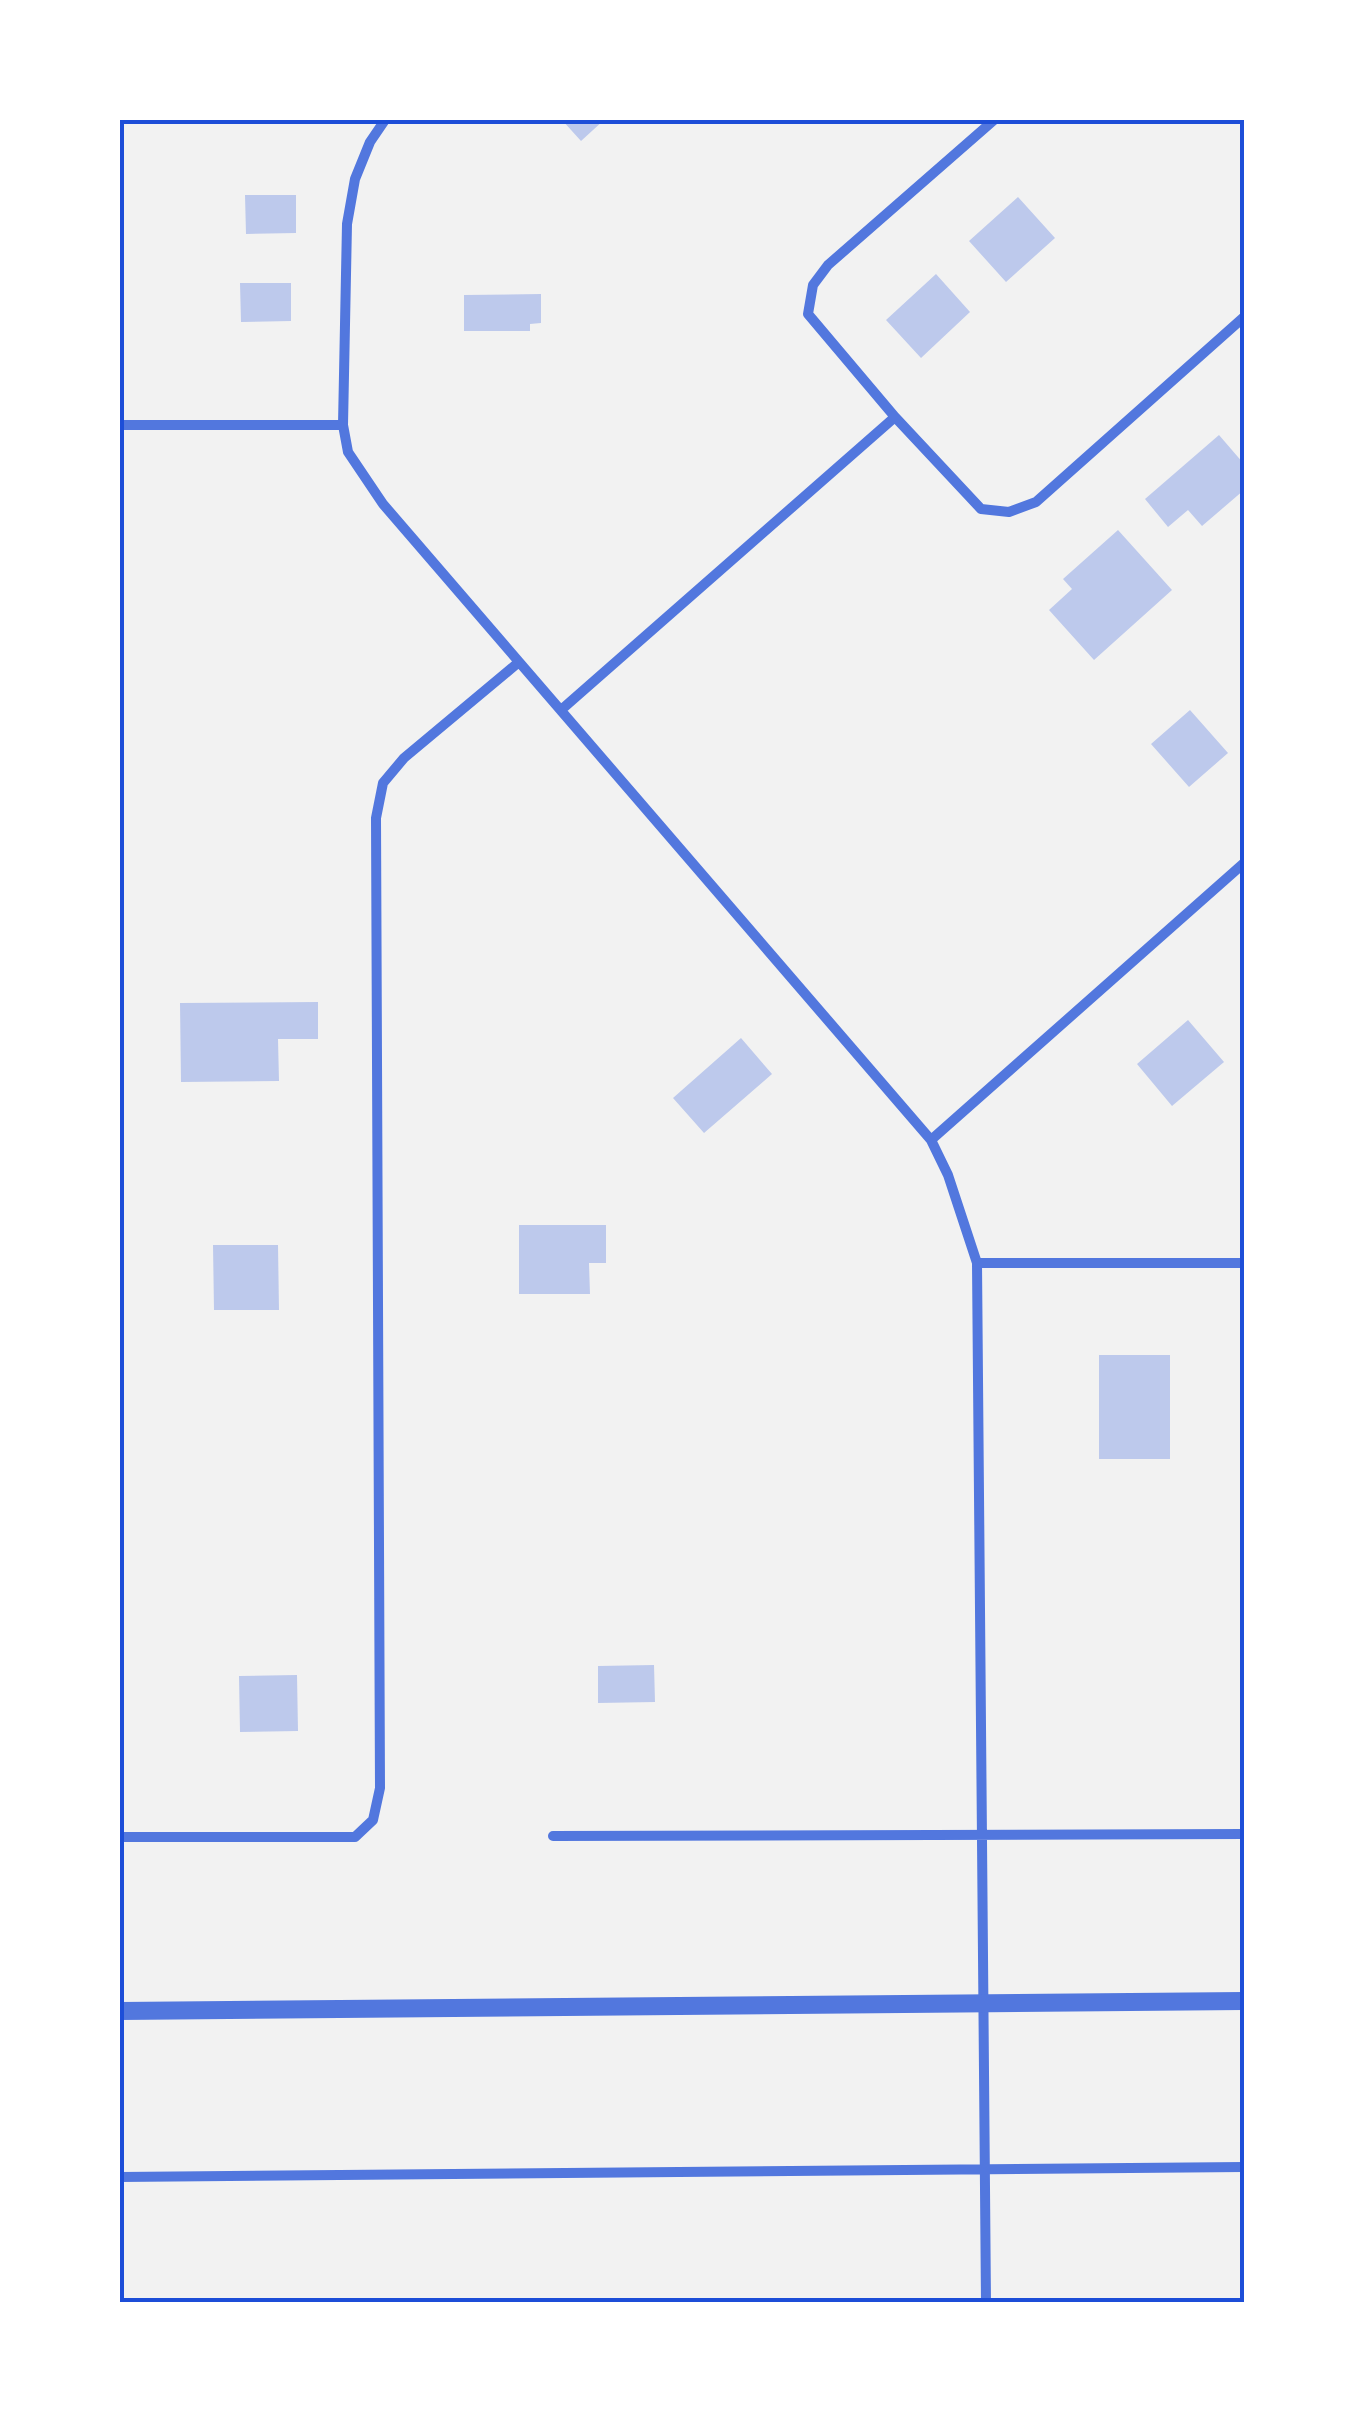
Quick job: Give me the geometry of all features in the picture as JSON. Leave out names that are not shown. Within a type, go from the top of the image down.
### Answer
[{"type":"street","points":[[385,120],[370,142],[355,179],[348,224],[343,425],[348,452],[364,479],[519,662],[931,1140],[954,1191],[977,1263],[986,2303]]},
{"type":"street","points":[[994,120],[828,265],[813,285],[808,314],[895,418],[980,509],[1009,512],[1036,502],[1244,317]]},
{"type":"street","points":[[561,710],[895,418]]},
{"type":"street","points":[[120,425],[343,425]]},
{"type":"street","points":[[120,1837],[355,1837],[373,1820],[380,1788],[376,818],[383,783],[404,758],[519,662]]},
{"type":"street","points":[[931,1140],[1244,863]]},
{"type":"street","points":[[977,1263],[1244,1263]]},
{"type":"street","points":[[553,1836],[1244,1834]]},
{"type":"street","points":[[120,2011],[1244,2001]]},
{"type":"street","points":[[120,2177],[1244,2167]]},
{"type":"building","points":[[562,120],[604,120],[581,141]]},
{"type":"building","points":[[245,195],[296,195],[296,233],[246,234]]},
{"type":"building","points":[[1018,197],[1055,238],[1006,282],[969,241]]},
{"type":"building","points":[[936,274],[970,312],[921,358],[886,320]]},
{"type":"building","points":[[240,283],[291,283],[291,321],[241,322]]},
{"type":"building","points":[[541,294],[541,323],[530,324],[530,331],[464,331],[464,295]]},
{"type":"building","points":[[1219,435],[1244,464],[1244,490],[1202,526],[1188,510],[1168,527],[1145,499]]},
{"type":"building","points":[[1118,530],[1172,590],[1094,660],[1049,610],[1072,589],[1063,579]]},
{"type":"building","points":[[1190,710],[1228,753],[1189,787],[1151,744]]},
{"type":"building","points":[[318,1002],[318,1039],[278,1039],[279,1081],[181,1082],[180,1003]]},
{"type":"building","points":[[1188,1020],[1224,1062],[1172,1106],[1137,1064]]},
{"type":"building","points":[[741,1038],[772,1074],[704,1133],[673,1098]]},
{"type":"building","points":[[519,1225],[606,1225],[606,1263],[589,1263],[590,1294],[519,1294]]},
{"type":"building","points":[[213,1245],[278,1245],[279,1310],[214,1310]]},
{"type":"building","points":[[1099,1355],[1170,1355],[1170,1459],[1099,1459]]},
{"type":"building","points":[[654,1665],[655,1702],[598,1703],[598,1666]]},
{"type":"building","points":[[297,1675],[298,1731],[240,1732],[239,1676]]}]
